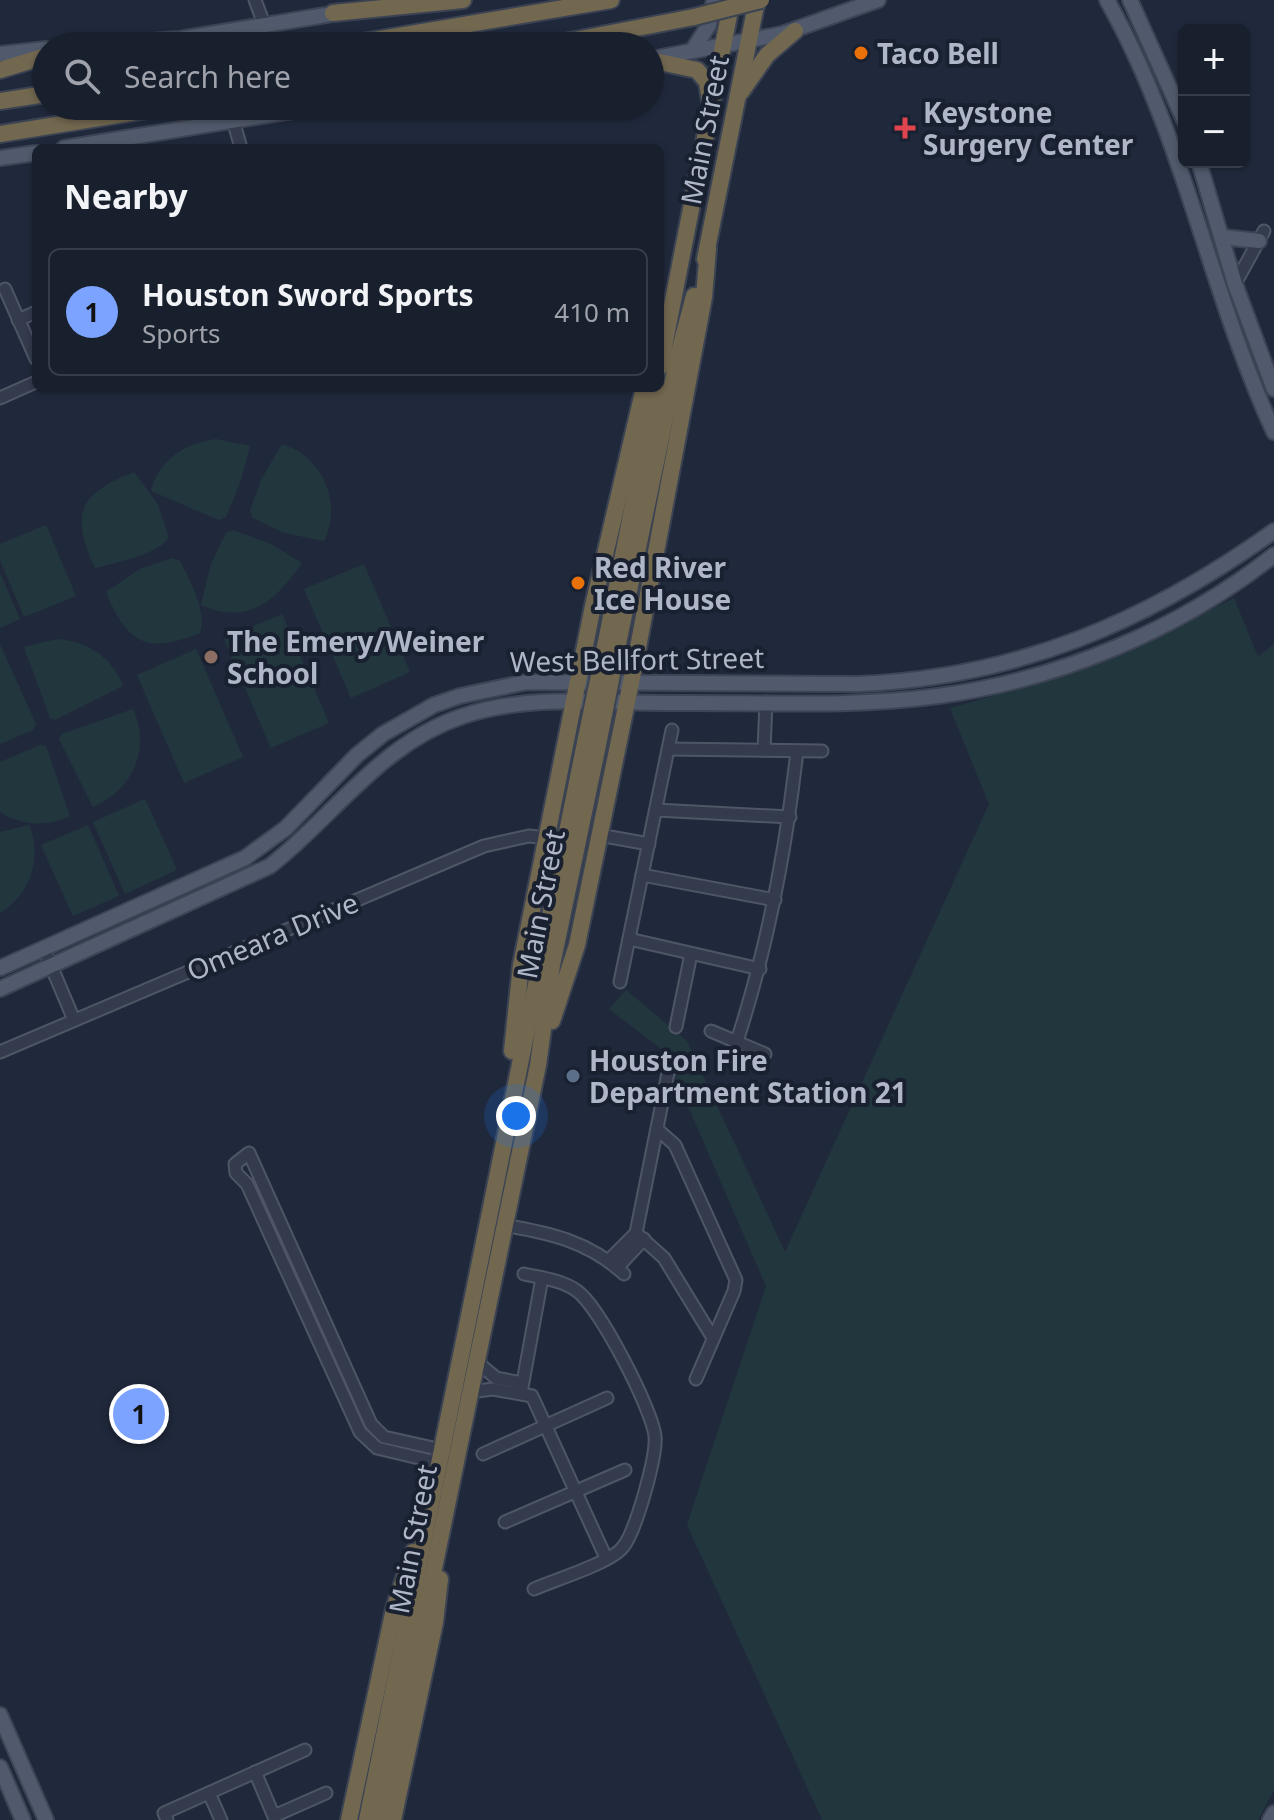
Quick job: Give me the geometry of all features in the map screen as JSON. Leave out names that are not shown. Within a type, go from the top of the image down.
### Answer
[{"type":"highway","points":[[333,13],[463,0]]},
{"type":"highway","points":[[422,32],[611,0]]},
{"type":"highway","name":"Main Street","points":[[664,346],[732,0]]},
{"type":"highway","points":[[616,32],[759,0]]},
{"type":"highway","name":"Main Street","points":[[613,638],[678,356],[708,249],[759,0]]},
{"type":"highway","points":[[651,32],[694,17]]},
{"type":"highway","points":[[737,97],[767,55],[795,31]]},
{"type":"highway","points":[[0,70],[32,60]]},
{"type":"highway","points":[[664,63],[697,70],[707,82],[712,107]]},
{"type":"highway","points":[[0,101],[32,96]]},
{"type":"highway","points":[[0,134],[86,120]]},
{"type":"highway","points":[[664,302],[674,259],[685,236]]},
{"type":"highway","points":[[538,1065],[577,945],[637,653],[704,297],[708,249]]},
{"type":"highway","points":[[501,1156],[521,965],[588,634],[643,392]]},
{"type":"highway","name":"Main Street","points":[[367,1820],[436,1482],[469,1392],[538,1065],[552,965],[655,392]]},
{"type":"highway","points":[[588,634],[598,656],[626,661],[637,653]]},
{"type":"highway","points":[[569,731],[586,722],[608,726],[618,744]]},
{"type":"highway","name":"Main Street","points":[[382,1820],[501,1156],[592,744]]},
{"type":"highway","points":[[393,1820],[435,1622],[445,1461]]},
{"type":"highway","points":[[349,1820],[394,1609],[436,1482]]},
{"type":"main road","points":[[219,32],[417,0]]},
{"type":"main road","points":[[692,51],[709,25],[714,0]]},
{"type":"main road","points":[[664,57],[748,43],[795,31],[878,0]]},
{"type":"main road","points":[[1107,0],[1130,41],[1180,177],[1244,368],[1274,432]]},
{"type":"main road","points":[[1130,0],[1178,106]]},
{"type":"main road","points":[[1130,41],[1147,32]]},
{"type":"main road","points":[[0,54],[32,51]]},
{"type":"main road","points":[[88,144],[233,120]]},
{"type":"main road","points":[[0,158],[32,154]]},
{"type":"main road","points":[[1180,177],[1191,168]]},
{"type":"main road","points":[[1200,168],[1235,284],[1274,389]]},
{"type":"main road","points":[[1222,237],[1262,236]]},
{"type":"main road","points":[[1219,290],[1235,284]]},
{"type":"main road","name":"West Bellfort Street","points":[[0,968],[222,869],[266,844],[383,734],[434,705],[493,687],[579,681],[902,682],[977,670],[1097,633],[1189,588],[1274,531]]},
{"type":"main road","name":"West Bellfort Street","points":[[0,989],[230,887],[278,859],[384,759],[441,724],[497,707],[575,702],[902,700],[1004,684],[1103,652],[1201,605],[1274,555]]},
{"type":"main road","points":[[1189,588],[1201,605]]},
{"type":"main road","points":[[1097,633],[1103,652]]},
{"type":"main road","points":[[902,682],[902,700]]},
{"type":"main road","points":[[766,702],[767,683]]},
{"type":"main road","points":[[434,705],[441,724]]},
{"type":"main road","points":[[328,786],[343,799]]},
{"type":"main road","points":[[222,869],[230,887]]},
{"type":"main road","points":[[0,1715],[46,1820]]},
{"type":"main road","points":[[0,1768],[23,1820]]},
{"type":"main road","points":[[1270,1820],[1274,1813]]},
{"type":"street","points":[[255,0],[264,24]]},
{"type":"street","points":[[233,120],[240,144]]},
{"type":"street","points":[[1235,284],[1262,236]]},
{"type":"street","points":[[5,289],[32,350]]},
{"type":"street","points":[[18,320],[32,314]]},
{"type":"street","points":[[0,398],[26,393],[32,386]]},
{"type":"street","points":[[764,750],[766,702]]},
{"type":"street","points":[[620,982],[672,730]]},
{"type":"street","points":[[668,749],[822,751]]},
{"type":"street","points":[[737,1041],[760,969],[775,900],[790,817],[797,751]]},
{"type":"street","points":[[656,810],[790,817]]},
{"type":"street","points":[[600,831],[649,841]]},
{"type":"street","name":"Omeara Drive","points":[[0,1052],[480,848],[529,836],[547,838]]},
{"type":"street","points":[[642,875],[775,900]]},
{"type":"street","points":[[629,939],[760,969]]},
{"type":"street","points":[[44,949],[74,1020]]},
{"type":"street","points":[[676,1027],[691,954]]},
{"type":"street","points":[[711,1031],[765,1054]]},
{"type":"street","points":[[503,1225],[568,1238],[617,1267],[640,1236],[668,1073]]},
{"type":"street","points":[[657,1129],[675,1145],[736,1280],[696,1379]]},
{"type":"street","points":[[249,1153],[371,1424],[384,1437],[445,1461],[377,1448],[360,1432],[255,1201],[235,1168],[238,1158],[249,1153]]},
{"type":"street","points":[[255,1201],[268,1196]]},
{"type":"street","points":[[640,1236],[664,1258],[713,1338]]},
{"type":"street","points":[[524,1274],[576,1289],[595,1309],[653,1425],[652,1470],[625,1545],[606,1558],[534,1589]]},
{"type":"street","points":[[522,1388],[542,1278]]},
{"type":"street","points":[[300,1298],[312,1293]]},
{"type":"street","points":[[476,1361],[502,1385]]},
{"type":"street","points":[[469,1392],[502,1385],[522,1388],[532,1396],[606,1558]]},
{"type":"street","points":[[483,1454],[607,1398]]},
{"type":"street","points":[[350,1410],[362,1404]]},
{"type":"street","points":[[505,1522],[625,1470]]},
{"type":"street","points":[[167,1820],[164,1813],[305,1750]]},
{"type":"street","points":[[0,1768],[19,1760]]},
{"type":"street","points":[[255,1772],[275,1818],[326,1793]]},
{"type":"street","points":[[209,1793],[221,1820]]},
{"type":"green space","points":[[216,439],[250,446],[226,517],[219,520],[151,491],[160,470],[175,454],[194,444]]},
{"type":"green space","points":[[282,444],[308,459],[325,483],[331,512],[324,541],[284,533],[253,518],[250,511],[261,480]]},
{"type":"green space","points":[[134,472],[157,503],[169,537],[147,553],[95,568],[83,533],[84,508],[101,489]]},
{"type":"green space","points":[[46,525],[76,596],[24,617],[0,560],[0,544]]},
{"type":"green space","points":[[233,530],[271,544],[302,563],[282,588],[260,606],[248,611],[218,611],[201,605],[211,564],[226,533]]},
{"type":"green space","points":[[172,558],[180,561],[196,596],[202,624],[200,633],[166,643],[141,640],[123,624],[106,592],[140,569]]},
{"type":"green space","points":[[364,564],[410,672],[351,698],[304,589]]},
{"type":"green space","points":[[0,573],[20,619],[0,628]]},
{"type":"green space","points":[[1234,598],[1258,657],[1274,644],[1274,1790],[1258,1820],[822,1820],[687,1525],[766,1286],[664,1051],[609,1009],[626,990],[687,1041],[785,1252],[989,804],[950,708],[1095,660],[1165,632]]},
{"type":"green space","points":[[282,614],[329,723],[271,748],[224,639]]},
{"type":"green space","points":[[57,639],[79,643],[98,653],[113,667],[123,686],[55,720],[50,718],[24,647]]},
{"type":"green space","points":[[0,644],[36,724],[33,730],[0,744]]},
{"type":"green space","points":[[196,649],[243,757],[184,783],[137,675]]},
{"type":"green space","points":[[133,709],[140,738],[135,766],[119,790],[93,807],[59,739],[62,734]]},
{"type":"green space","points":[[40,745],[46,746],[70,816],[44,823],[8,817],[0,812],[0,762]]},
{"type":"green space","points":[[145,799],[177,870],[125,894],[93,822]]},
{"type":"green space","points":[[29,825],[35,850],[31,874],[19,896],[0,913],[0,832]]},
{"type":"green space","points":[[88,825],[119,896],[73,916],[41,845]]},
{"type":"place","name":"Taco Bell","points":[[861,53]]},
{"type":"place","name":"Keystone Surgery Center","points":[[905,128]]},
{"type":"place","name":"Red River Ice House","points":[[578,583]]},
{"type":"place","name":"The Emery/Weiner School","points":[[211,657]]},
{"type":"place","name":"Houston Fire Department Station 21","points":[[573,1076]]},
{"type":"place","name":"Houston Sword Sports","points":[[139,1414]]}]
